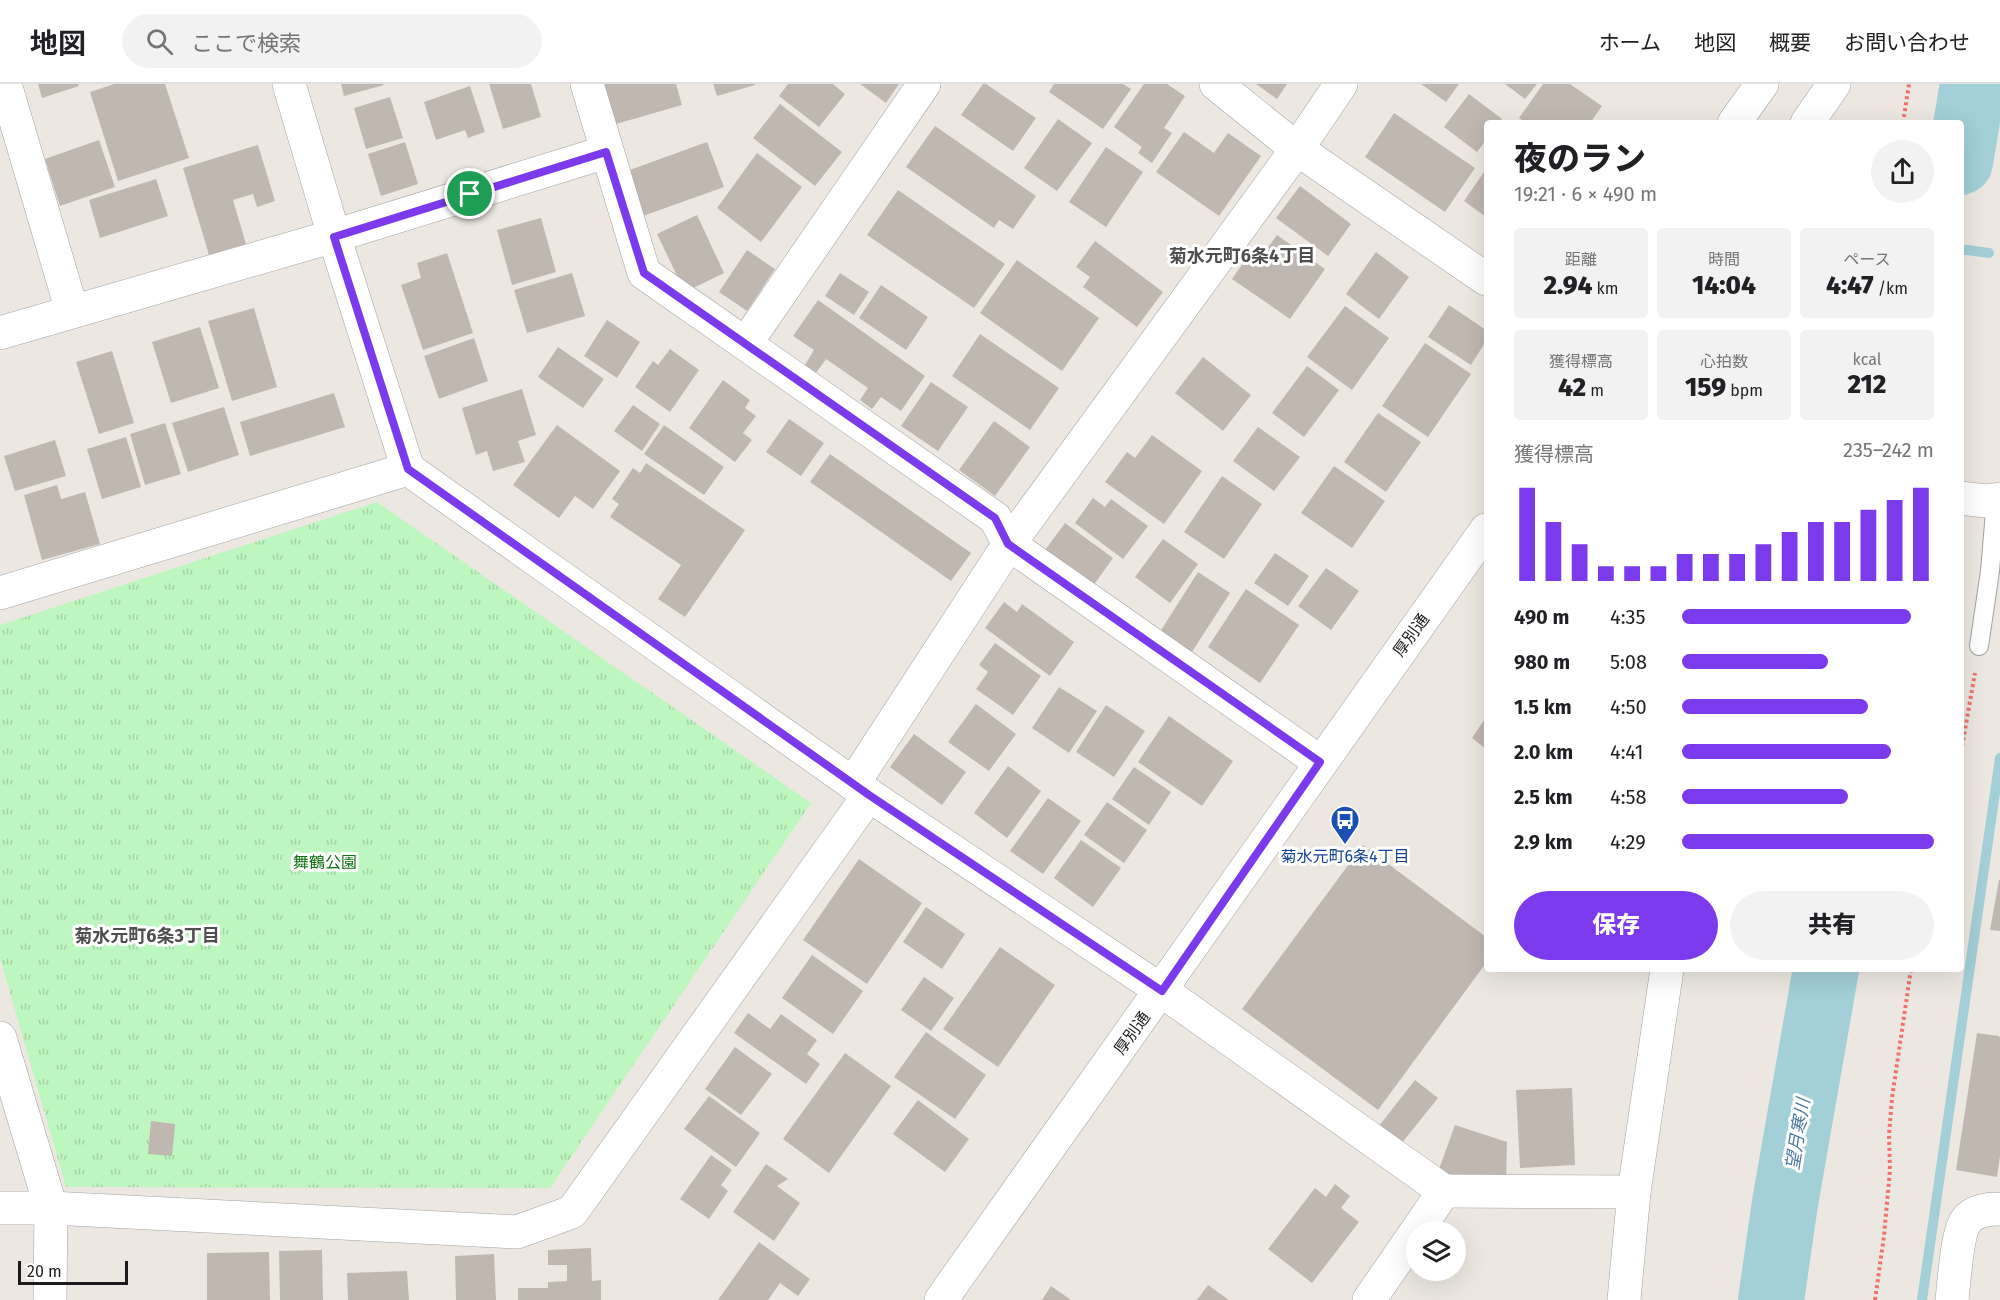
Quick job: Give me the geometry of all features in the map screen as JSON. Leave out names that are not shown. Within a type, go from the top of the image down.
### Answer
[{"type":"street","points":[[4,84],[72,311]]},
{"type":"street","points":[[289,84],[334,237],[408,469],[861,789],[1162,991],[1444,1191],[1634,1192]]},
{"type":"street","points":[[586,84],[644,273],[995,518],[1008,544],[1320,762]]},
{"type":"street","points":[[746,343],[924,84]]},
{"type":"street","points":[[1216,84],[1297,149],[1484,278]]},
{"type":"street","points":[[0,1208],[51,1208],[517,1232],[572,1212],[861,789],[1008,544],[1297,149],[1341,84]]},
{"type":"street","points":[[1736,120],[1762,84]]},
{"type":"street","points":[[1809,120],[1834,84]]},
{"type":"street","points":[[0,333],[334,237],[606,152]]},
{"type":"street","points":[[0,593],[408,469]]},
{"type":"street","name":"厚別通","points":[[941,1300],[1162,991],[1320,762],[1484,533]]},
{"type":"street","points":[[1624,1300],[1634,1192],[1667,972]]},
{"type":"street","points":[[0,1038],[51,1208],[50,1300]]},
{"type":"street","points":[[1424,1221],[1444,1191]]},
{"type":"street","points":[[1952,1300],[1965,1222],[1981,1210],[2000,1209]]},
{"type":"street","points":[[1369,1300],[1406,1246]]},
{"type":"lane","points":[[1979,646],[1990,571],[1982,499]]},
{"type":"path","points":[[1903,120],[1909,84]]},
{"type":"path","points":[[1964,734],[1979,646]]},
{"type":"path","points":[[1875,1300],[1890,1170],[1889,1135],[1892,1098],[1911,972]]},
{"type":"green space","name":"舞鶴公園","points":[[377,502],[811,803],[550,1188],[66,1187],[0,958],[0,625]]},
{"type":"building","points":[[38,84],[78,84],[79,86],[42,98]]},
{"type":"building","points":[[114,84],[165,84],[189,158],[118,181],[90,92]]},
{"type":"building","points":[[341,84],[383,84],[384,85],[344,96]]},
{"type":"building","points":[[489,84],[531,84],[541,117],[503,129]]},
{"type":"building","points":[[604,84],[676,84],[682,105],[616,124]]},
{"type":"building","points":[[713,84],[755,84],[755,85],[717,96]]},
{"type":"building","points":[[788,84],[833,84],[845,94],[819,127],[779,96]]},
{"type":"building","points":[[860,84],[899,84],[886,103]]},
{"type":"building","points":[[983,84],[1036,118],[1013,151],[961,115]]},
{"type":"building","points":[[1054,84],[1123,84],[1131,89],[1103,129],[1049,92]]},
{"type":"building","points":[[1144,84],[1167,84],[1185,96],[1164,128],[1172,133],[1152,163],[1138,153],[1142,147],[1114,127]]},
{"type":"building","points":[[1256,84],[1287,84],[1277,99]]},
{"type":"building","points":[[1421,84],[1459,84],[1446,102]]},
{"type":"building","points":[[1505,84],[1537,84],[1525,99]]},
{"type":"building","points":[[1543,84],[1570,84],[1602,106],[1592,120],[1522,120],[1519,118]]},
{"type":"building","points":[[470,86],[485,132],[468,138],[465,130],[436,140],[424,102]]},
{"type":"building","points":[[1469,94],[1502,119],[1484,120],[1484,143],[1477,152],[1444,127]]},
{"type":"building","points":[[390,97],[403,138],[366,149],[354,108]]},
{"type":"building","points":[[780,104],[842,152],[815,186],[753,138]]},
{"type":"building","points":[[1394,113],[1475,168],[1445,212],[1365,157]]},
{"type":"building","points":[[1058,119],[1092,143],[1057,191],[1024,168]]},
{"type":"building","points":[[935,126],[1036,196],[1013,229],[999,220],[994,228],[906,167]]},
{"type":"building","points":[[1184,132],[1214,153],[1228,133],[1261,156],[1219,216],[1156,172]]},
{"type":"building","points":[[99,140],[115,187],[60,206],[45,159]]},
{"type":"building","points":[[405,142],[418,184],[381,196],[368,154]]},
{"type":"building","points":[[707,142],[724,187],[643,216],[627,171]]},
{"type":"building","points":[[258,145],[275,201],[257,207],[253,194],[233,200],[246,244],[209,255],[183,168]]},
{"type":"building","points":[[1106,147],[1143,172],[1106,227],[1069,202]]},
{"type":"building","points":[[757,153],[802,187],[761,242],[717,208]]},
{"type":"building","points":[[1484,172],[1484,216],[1464,201]]},
{"type":"building","points":[[156,179],[168,216],[100,238],[89,200]]},
{"type":"building","points":[[1300,186],[1351,224],[1328,256],[1276,218]]},
{"type":"building","points":[[898,190],[1005,264],[974,308],[867,235]]},
{"type":"building","points":[[697,215],[724,273],[685,292],[657,234]]},
{"type":"building","points":[[541,218],[556,272],[512,285],[497,230]]},
{"type":"building","points":[[1277,235],[1325,269],[1290,319],[1232,279],[1248,256],[1257,262]]},
{"type":"building","points":[[1095,241],[1163,292],[1137,327],[1083,287],[1090,277],[1076,267]]},
{"type":"building","points":[[747,250],[775,269],[747,311],[719,292]]},
{"type":"building","points":[[1376,252],[1409,277],[1379,319],[1346,294]]},
{"type":"building","points":[[447,253],[473,333],[423,350],[401,285],[421,278],[417,263]]},
{"type":"building","points":[[1017,260],[1099,318],[1062,371],[980,313]]},
{"type":"building","points":[[572,273],[585,316],[527,333],[514,290]]},
{"type":"building","points":[[840,273],[869,292],[854,315],[825,296]]},
{"type":"building","points":[[881,285],[928,317],[906,350],[859,318]]},
{"type":"building","points":[[818,300],[925,376],[901,411],[881,397],[872,409],[860,400],[868,388],[826,359],[816,373],[805,365],[814,350],[793,336]]},
{"type":"building","points":[[1449,305],[1484,329],[1484,344],[1471,365],[1428,337]]},
{"type":"building","points":[[1345,306],[1389,338],[1352,390],[1307,357]]},
{"type":"building","points":[[254,308],[277,387],[232,401],[208,321]]},
{"type":"building","points":[[607,320],[640,342],[617,378],[584,356]]},
{"type":"building","points":[[200,327],[219,388],[171,403],[152,342]]},
{"type":"building","points":[[980,334],[1059,388],[1030,430],[952,376]]},
{"type":"building","points":[[474,338],[488,381],[439,399],[424,356]]},
{"type":"building","points":[[1425,343],[1471,374],[1428,437],[1382,406]]},
{"type":"building","points":[[558,347],[604,379],[583,408],[538,377]]},
{"type":"building","points":[[670,349],[699,370],[670,412],[635,387],[653,361],[658,365]]},
{"type":"building","points":[[112,351],[134,423],[99,434],[76,362]]},
{"type":"building","points":[[1203,357],[1251,395],[1223,431],[1175,393]]},
{"type":"building","points":[[1307,366],[1339,390],[1304,437],[1272,413]]},
{"type":"building","points":[[723,380],[750,400],[745,408],[756,416],[743,433],[752,440],[735,462],[689,428]]},
{"type":"building","points":[[931,382],[968,407],[938,451],[901,426]]},
{"type":"building","points":[[522,389],[536,435],[518,441],[525,462],[493,471],[487,451],[476,455],[462,408]]},
{"type":"building","points":[[334,393],[345,427],[250,456],[240,422]]},
{"type":"building","points":[[633,405],[660,424],[642,451],[614,431]]},
{"type":"building","points":[[224,407],[239,455],[188,472],[172,423]]},
{"type":"building","points":[[1378,413],[1421,442],[1386,492],[1344,462]]},
{"type":"building","points":[[789,419],[824,443],[801,476],[766,452]]},
{"type":"building","points":[[994,421],[1030,447],[995,496],[959,470]]},
{"type":"building","points":[[165,423],[181,474],[145,485],[130,434]]},
{"type":"building","points":[[557,425],[620,471],[593,509],[575,496],[559,518],[513,485]]},
{"type":"building","points":[[664,425],[724,467],[704,495],[644,454]]},
{"type":"building","points":[[1258,427],[1300,457],[1274,491],[1233,461]]},
{"type":"building","points":[[1152,435],[1202,471],[1164,524],[1105,482],[1127,452],[1135,458]]},
{"type":"building","points":[[126,437],[141,487],[102,499],[87,449]]},
{"type":"building","points":[[55,440],[66,476],[15,491],[4,456]]},
{"type":"building","points":[[830,454],[971,553],[951,581],[810,482]]},
{"type":"building","points":[[646,463],[745,530],[685,617],[658,599],[681,565],[610,517],[619,504],[612,499],[633,468],[640,473]]},
{"type":"building","points":[[1334,466],[1385,501],[1352,548],[1301,513]]},
{"type":"building","points":[[1222,476],[1262,504],[1224,559],[1184,532]]},
{"type":"building","points":[[57,485],[61,499],[85,492],[100,544],[42,560],[24,495]]},
{"type":"building","points":[[1093,498],[1105,507],[1111,499],[1148,526],[1123,559],[1075,523]]},
{"type":"building","points":[[1065,523],[1113,558],[1088,593],[1040,557]]},
{"type":"building","points":[[1163,539],[1198,564],[1170,603],[1135,577]]},
{"type":"building","points":[[1275,553],[1309,576],[1288,606],[1254,583]]},
{"type":"building","points":[[1326,568],[1359,591],[1331,630],[1298,606]]},
{"type":"building","points":[[1198,572],[1230,593],[1190,655],[1158,635]]},
{"type":"building","points":[[1246,589],[1299,625],[1260,683],[1208,647]]},
{"type":"building","points":[[1004,602],[1017,612],[1022,604],[1074,642],[1050,676],[985,628]]},
{"type":"building","points":[[995,643],[1041,676],[1013,715],[976,689],[988,672],[979,665]]},
{"type":"building","points":[[1059,687],[1097,711],[1069,753],[1032,728]]},
{"type":"building","points":[[976,704],[1016,734],[989,771],[948,742]]},
{"type":"building","points":[[1106,705],[1145,731],[1114,777],[1076,752]]},
{"type":"building","points":[[1169,716],[1233,761],[1202,806],[1138,762]]},
{"type":"building","points":[[1484,720],[1484,747],[1472,738]]},
{"type":"building","points":[[914,734],[966,772],[942,805],[890,767]]},
{"type":"building","points":[[1008,766],[1041,791],[1007,838],[974,813]]},
{"type":"building","points":[[1134,767],[1171,792],[1149,825],[1112,799]]},
{"type":"building","points":[[1048,798],[1081,821],[1043,874],[1010,851]]},
{"type":"building","points":[[1107,802],[1147,830],[1124,863],[1084,835]]},
{"type":"building","points":[[1081,840],[1121,868],[1093,907],[1054,878]]},
{"type":"building","points":[[1363,845],[1484,936],[1484,966],[1378,1110],[1242,1009]]},
{"type":"building","points":[[859,859],[922,903],[867,984],[803,940]]},
{"type":"building","points":[[2000,880],[2000,931],[1990,930]]},
{"type":"building","points":[[926,907],[965,934],[942,969],[903,942]]},
{"type":"building","points":[[1000,947],[1055,985],[998,1067],[943,1029]]},
{"type":"building","points":[[812,955],[863,991],[833,1034],[782,998]]},
{"type":"building","points":[[924,977],[954,998],[931,1031],[901,1010]]},
{"type":"building","points":[[748,1013],[770,1029],[781,1014],[817,1040],[807,1054],[820,1064],[806,1084],[734,1033]]},
{"type":"building","points":[[926,1032],[986,1075],[955,1119],[894,1077]]},
{"type":"building","points":[[1977,1033],[2000,1038],[2000,1156],[1997,1177],[1956,1170]]},
{"type":"building","points":[[735,1047],[772,1074],[741,1115],[705,1089]]},
{"type":"building","points":[[845,1053],[891,1086],[829,1173],[783,1139]]},
{"type":"building","points":[[1415,1080],[1438,1098],[1401,1144],[1379,1126]]},
{"type":"building","points":[[1572,1088],[1575,1165],[1520,1168],[1516,1090]]},
{"type":"building","points":[[709,1096],[760,1133],[736,1167],[684,1129]]},
{"type":"building","points":[[918,1100],[969,1139],[945,1172],[893,1134]]},
{"type":"building","points":[[151,1121],[175,1124],[172,1156],[148,1154]]},
{"type":"building","points":[[1455,1125],[1507,1142],[1506,1183],[1434,1183]]},
{"type":"building","points":[[711,1155],[732,1170],[721,1185],[728,1191],[709,1219],[680,1199]]},
{"type":"building","points":[[766,1164],[788,1179],[777,1186],[800,1203],[774,1241],[733,1212]]},
{"type":"building","points":[[1335,1184],[1350,1196],[1341,1208],[1359,1222],[1312,1283],[1268,1249],[1315,1188],[1326,1197]]},
{"type":"building","points":[[759,1242],[810,1279],[798,1296],[780,1283],[768,1300],[718,1300]]},
{"type":"building","points":[[591,1248],[592,1281],[601,1280],[601,1300],[518,1300],[518,1288],[548,1288],[548,1282],[567,1281],[567,1265],[548,1265],[548,1250]]},
{"type":"building","points":[[322,1250],[323,1300],[280,1300],[279,1251]]},
{"type":"building","points":[[269,1252],[270,1300],[207,1300],[207,1253]]},
{"type":"building","points":[[494,1254],[496,1300],[456,1300],[455,1256]]},
{"type":"building","points":[[407,1271],[409,1300],[348,1300],[347,1273]]},
{"type":"building","points":[[1208,1285],[1229,1300],[1197,1300]]},
{"type":"building","points":[[1051,1286],[1071,1300],[1042,1300]]},
{"type":"waterway","name":"望月寒川","points":[[1964,138],[1973,84]]},
{"type":"waterway","points":[[1964,250],[1989,253]]},
{"type":"waterway","points":[[1922,1300],[2000,758]]},
{"type":"waterway","name":"望月寒川","points":[[1771,1300],[1785,1203],[1825,972]]},
{"type":"place","name":"菊水元町6条4丁目","points":[[1345,846]]},
{"type":"district","name":"菊水元町6条4丁目","points":[[1242,256]]},
{"type":"district","name":"菊水元町6条3丁目","points":[[147,936]]},
{"type":"route","points":[[606,152],[644,273],[995,518],[1008,544],[1320,762],[1162,991],[869,795],[408,469],[334,237],[470,194],[606,152]]}]
